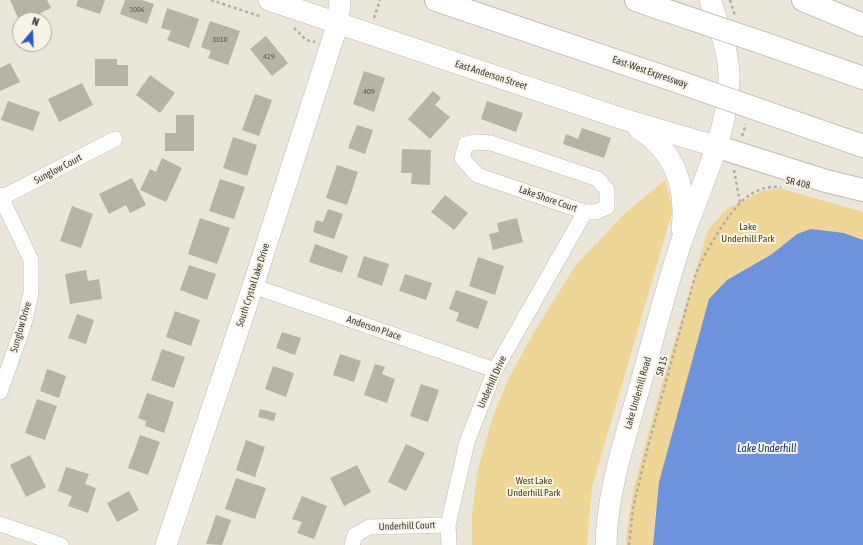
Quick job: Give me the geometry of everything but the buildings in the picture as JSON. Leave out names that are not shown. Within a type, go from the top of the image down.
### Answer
[{"type":"highway","name":"East-West Expressway","points":[[436,0],[863,146]]},
{"type":"highway","points":[[636,0],[863,78]]},
{"type":"highway","points":[[802,0],[863,25]]},
{"type":"highway","points":[[716,146],[804,174],[863,190]]},
{"type":"main road","name":"South Crystal Lake Drive","points":[[166,545],[253,286],[338,23],[340,0]]},
{"type":"main road","name":"South Crystal Lake Drive","points":[[338,23],[353,0]]},
{"type":"main road","name":"Lake Underhill Road","points":[[606,545],[608,518],[616,474],[681,243],[698,200],[716,146],[727,105],[729,62],[710,0]]},
{"type":"main road","name":"East Anderson Street","points":[[267,9],[338,23],[623,119],[716,146]]},
{"type":"main road","name":"Lake Underhill Road","points":[[623,119],[651,136],[668,154],[675,169],[683,206],[681,243]]},
{"type":"street","name":"Sunglow Court","points":[[1,197],[115,139]]},
{"type":"street","name":"Lake Shore Court","points":[[477,142],[491,143],[598,179],[607,190],[607,206],[596,212],[584,212],[477,175],[462,158],[466,144],[477,142]]},
{"type":"street","name":"Sunglow Drive","points":[[0,392],[24,324],[31,287],[31,260],[1,197]]},
{"type":"street","name":"Underhill Drive","points":[[449,545],[448,525],[467,442],[495,370],[584,212]]},
{"type":"street","name":"Anderson Place","points":[[253,286],[495,370]]},
{"type":"street","points":[[0,524],[61,545]]},
{"type":"street","name":"Underhill Court","points":[[352,545],[355,535],[369,527],[448,525]]},
{"type":"path","points":[[211,0],[267,9]]},
{"type":"path","points":[[372,24],[380,0]]},
{"type":"path","points":[[292,27],[307,41]]},
{"type":"path","points":[[734,172],[740,203]]},
{"type":"path","name":"SR 408","points":[[740,203],[750,194],[769,186],[785,187]]},
{"type":"path","name":"SR 15","points":[[629,545],[633,508],[647,450],[696,273],[706,252],[740,203]]},
{"type":"green space","name":"West Lake Underhill Park","points":[[665,180],[670,197],[672,213],[592,487],[587,545],[472,545],[472,515],[477,474],[492,419],[509,378],[534,332],[575,266],[622,216]]},
{"type":"green space","name":"Lake Underhill Park","points":[[779,188],[863,212],[863,240],[844,233],[797,234],[772,254],[727,280],[655,513],[653,545],[626,545],[634,487],[661,387],[708,230],[728,208],[762,191]]},
{"type":"water","name":"Lake Underhill","points":[[811,229],[844,233],[863,240],[863,545],[653,545],[659,482],[709,299],[727,280],[772,254],[797,234]]}]
